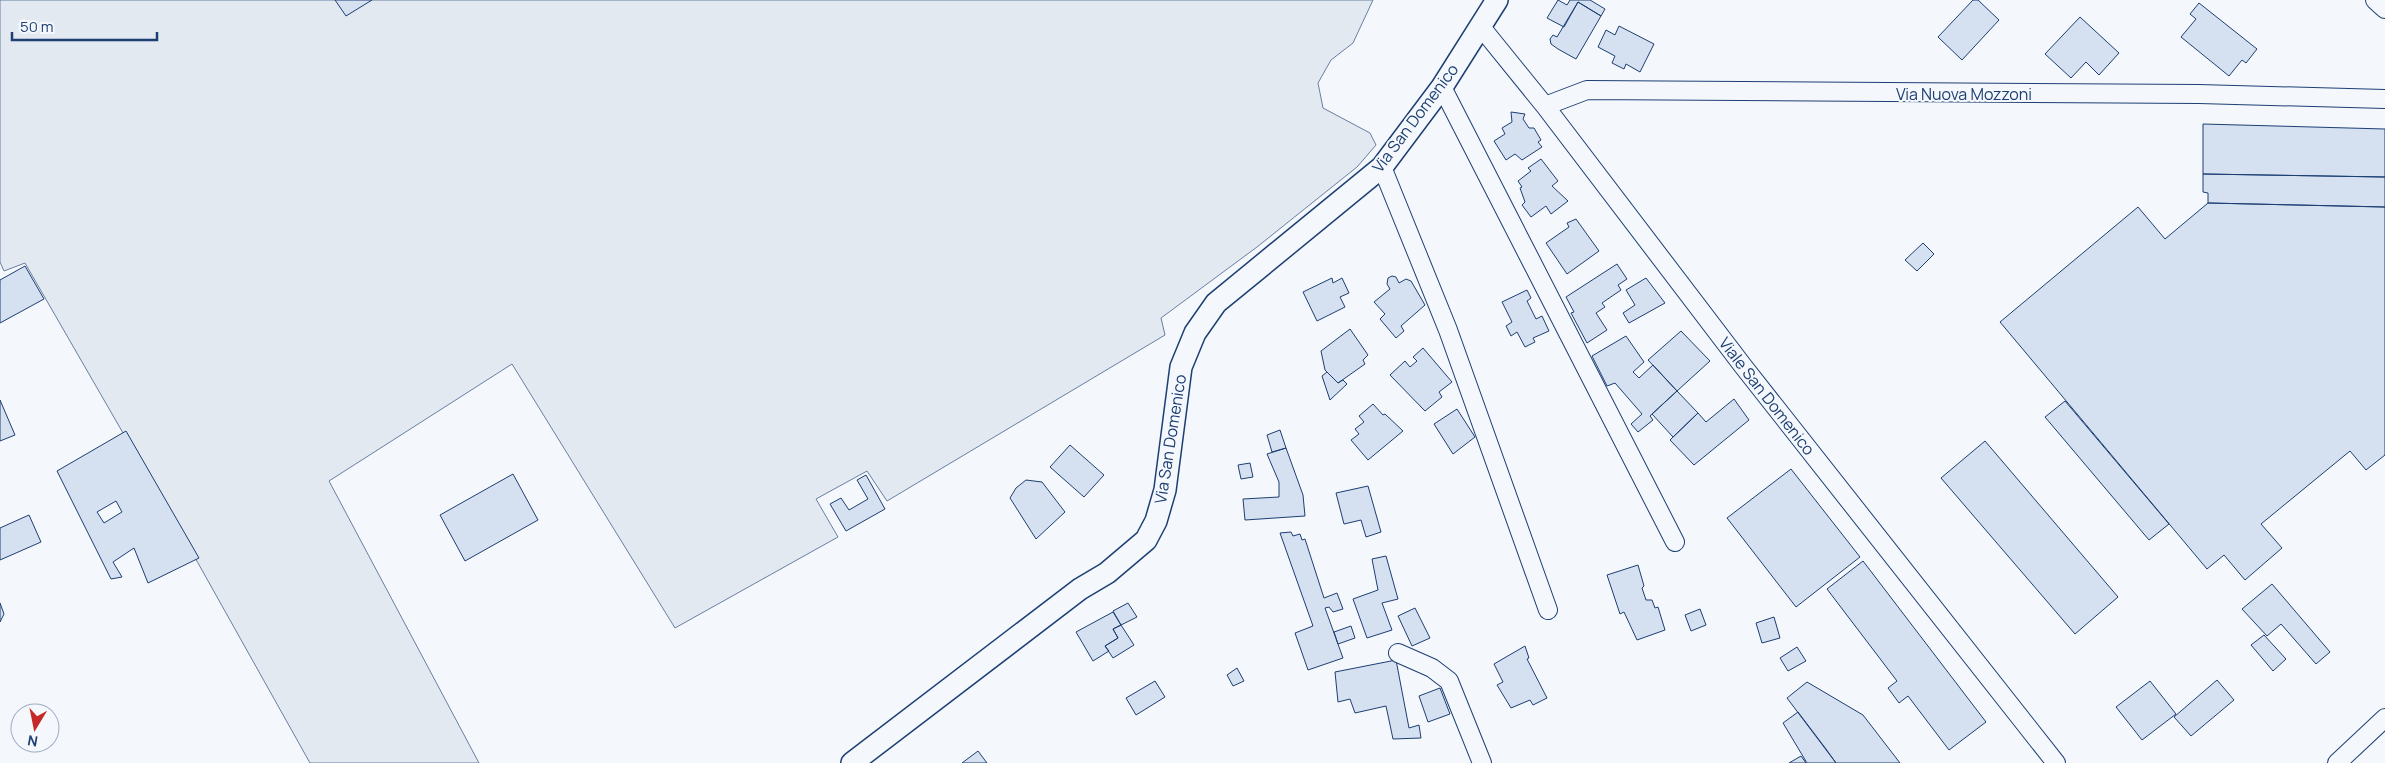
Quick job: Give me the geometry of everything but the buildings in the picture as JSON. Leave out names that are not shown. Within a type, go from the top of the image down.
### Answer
[{"type":"street","name":"Via San Domenico","points":[[852,763],[1080,589],[1107,573],[1146,540],[1156,521],[1165,490],[1181,367],[1195,333],[1216,303],[1382,167],[1442,87],[1497,0]]},
{"type":"street","points":[[2375,0],[2385,9]]},
{"type":"street","name":"Viale San Domenico","points":[[1481,28],[1545,106],[1743,366],[2056,763]]},
{"type":"street","points":[[1442,87],[1675,542]]},
{"type":"street","name":"Via Nuova Mozzoni","points":[[1545,106],[1587,90],[2199,94],[2385,99]]},
{"type":"street","points":[[1382,167],[1448,330],[1548,610]]},
{"type":"street","points":[[1398,653],[1432,668],[1448,681],[1482,763]]},
{"type":"street","points":[[2337,763],[2385,718]]},
{"type":"shaded area","points":[[0,0],[1373,0],[1353,43],[1331,60],[1318,83],[1323,108],[1370,133],[1376,145],[1357,167],[1257,247],[1161,318],[1165,335],[887,501],[867,471],[816,499],[838,537],[675,628],[512,364],[329,481],[479,763],[310,763],[198,563],[25,263],[4,271],[0,262]]}]
